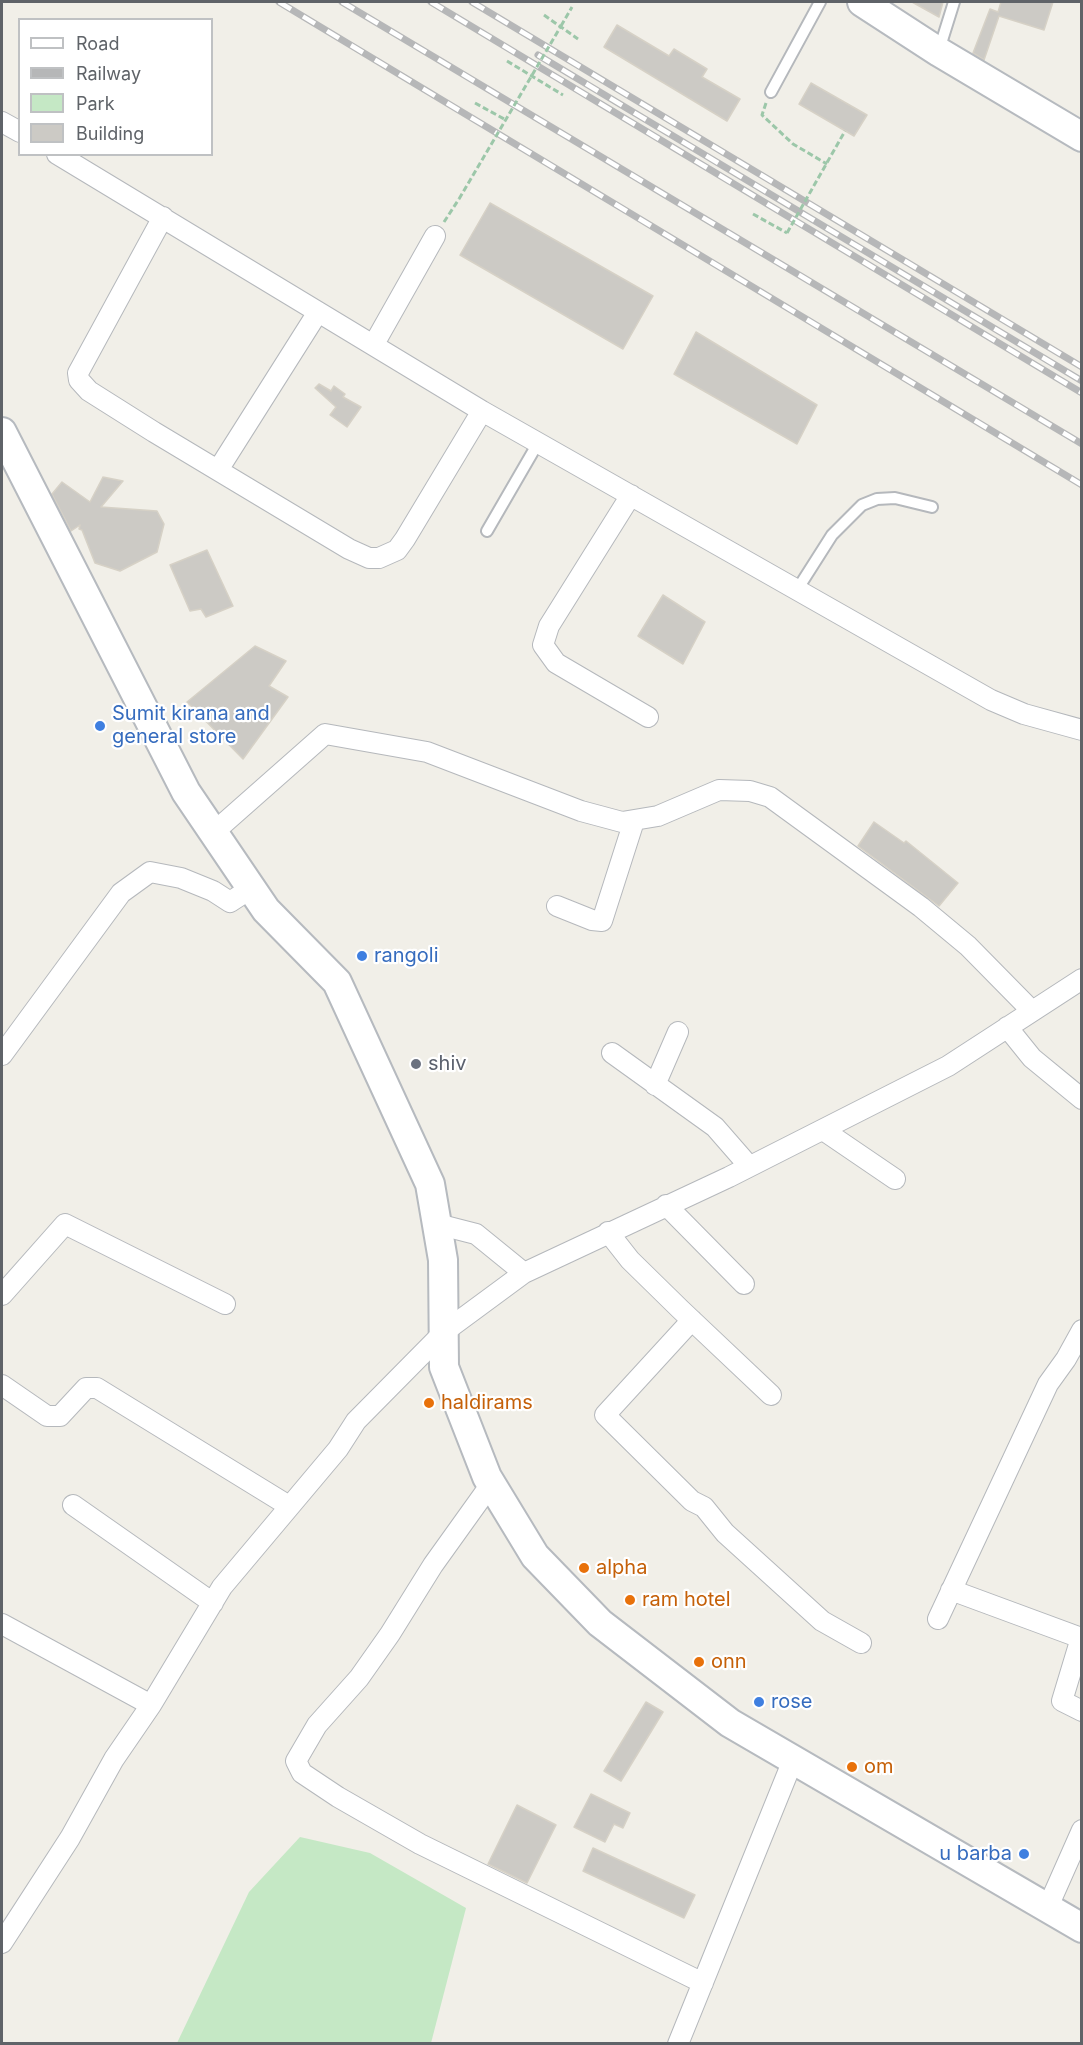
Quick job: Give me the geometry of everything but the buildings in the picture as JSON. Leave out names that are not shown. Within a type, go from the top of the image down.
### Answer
[{"type":"main road","points":[[862,2],[939,52],[1082,137]]},
{"type":"main road","points":[[2,432],[186,792],[266,910],[337,982],[430,1184],[443,1260],[444,1367],[491,1484],[535,1556],[600,1623],[730,1723],[1082,1928]]},
{"type":"street","points":[[2,122],[18,131]]},
{"type":"street","points":[[60,156],[482,411],[991,700],[1024,714],[1082,730]]},
{"type":"street","points":[[163,217],[80,367],[79,380],[89,392],[360,555],[379,558],[397,550],[405,539],[482,411]]},
{"type":"street","points":[[374,344],[435,236]]},
{"type":"street","points":[[218,470],[318,312]]},
{"type":"street","points":[[631,495],[549,627],[543,645],[556,663],[648,717]]},
{"type":"street","points":[[214,832],[325,734],[427,752],[581,811],[622,822],[658,816],[719,790],[750,791],[770,797],[921,907],[968,946],[1032,1011]]},
{"type":"street","points":[[557,906],[603,921],[634,821]]},
{"type":"street","points":[[2,1055],[121,892],[150,872],[181,878],[213,891],[230,902],[250,889]]},
{"type":"street","points":[[2,1943],[70,1838],[114,1758],[151,1705],[222,1587],[332,1456],[356,1421],[379,1395],[444,1332],[524,1273],[823,1130],[948,1065],[1082,979]]},
{"type":"street","points":[[1007,1027],[1032,1058],[1082,1099]]},
{"type":"street","points":[[655,1085],[678,1032]]},
{"type":"street","points":[[612,1053],[715,1127],[749,1166]]},
{"type":"street","points":[[823,1130],[895,1179]]},
{"type":"street","points":[[666,1205],[744,1284]]},
{"type":"street","points":[[2,1295],[65,1224],[225,1304]]},
{"type":"street","points":[[437,1224],[476,1234],[524,1273]]},
{"type":"street","points":[[608,1232],[630,1260],[771,1395]]},
{"type":"street","points":[[692,1320],[605,1415],[692,1501],[704,1507],[725,1533],[822,1621],[861,1643]]},
{"type":"street","points":[[938,1619],[1048,1384],[1074,1363],[1082,1330]]},
{"type":"street","points":[[2,1385],[47,1416],[60,1416],[86,1388],[97,1388],[289,1506]]},
{"type":"street","points":[[491,1484],[433,1565],[384,1643],[359,1678],[317,1725],[296,1761],[302,1773],[374,1820],[703,1983]]},
{"type":"street","points":[[73,1504],[213,1603]]},
{"type":"street","points":[[951,1590],[1081,1638],[1062,1701],[1082,1711]]},
{"type":"street","points":[[2,1624],[151,1705]]},
{"type":"street","points":[[678,2043],[793,1760]]},
{"type":"street","points":[[1047,1909],[1082,1830]]},
{"type":"lane","points":[[771,92],[820,2]]},
{"type":"lane","points":[[939,52],[954,2]]},
{"type":"lane","points":[[487,531],[538,442]]},
{"type":"lane","points":[[797,590],[832,535],[862,505],[877,499],[895,498],[932,507]]},
{"type":"path","points":[[435,236],[572,7]]},
{"type":"path","points":[[544,15],[578,39]]},
{"type":"path","points":[[507,61],[563,95]]},
{"type":"path","points":[[771,92],[762,115],[793,144],[826,164]]},
{"type":"path","points":[[475,103],[506,120]]},
{"type":"path","points":[[753,214],[787,233],[845,131]]},
{"type":"green space","points":[[300,1837],[370,1853],[466,1908],[431,2043],[177,2043],[249,1892]]},
{"type":"railway","points":[[279,2],[1082,485]]},
{"type":"railway","points":[[342,2],[1082,444]]},
{"type":"railway","points":[[431,2],[1082,393]]},
{"type":"railway","points":[[472,2],[1082,367]]},
{"type":"railway","points":[[538,55],[1082,381]]},
{"type":"place","name":"Sumit kirana and general store","points":[[100,726]]},
{"type":"place","name":"rangoli","points":[[362,956]]},
{"type":"place","name":"shiv","points":[[416,1064]]},
{"type":"place","name":"haldirams","points":[[429,1403]]},
{"type":"place","name":"alpha","points":[[584,1568]]},
{"type":"place","name":"ram hotel","points":[[630,1600]]},
{"type":"place","name":"onn","points":[[699,1662]]},
{"type":"place","name":"rose","points":[[759,1702]]},
{"type":"place","name":"om","points":[[852,1767]]},
{"type":"place","name":"u barba","points":[[1024,1854]]}]
